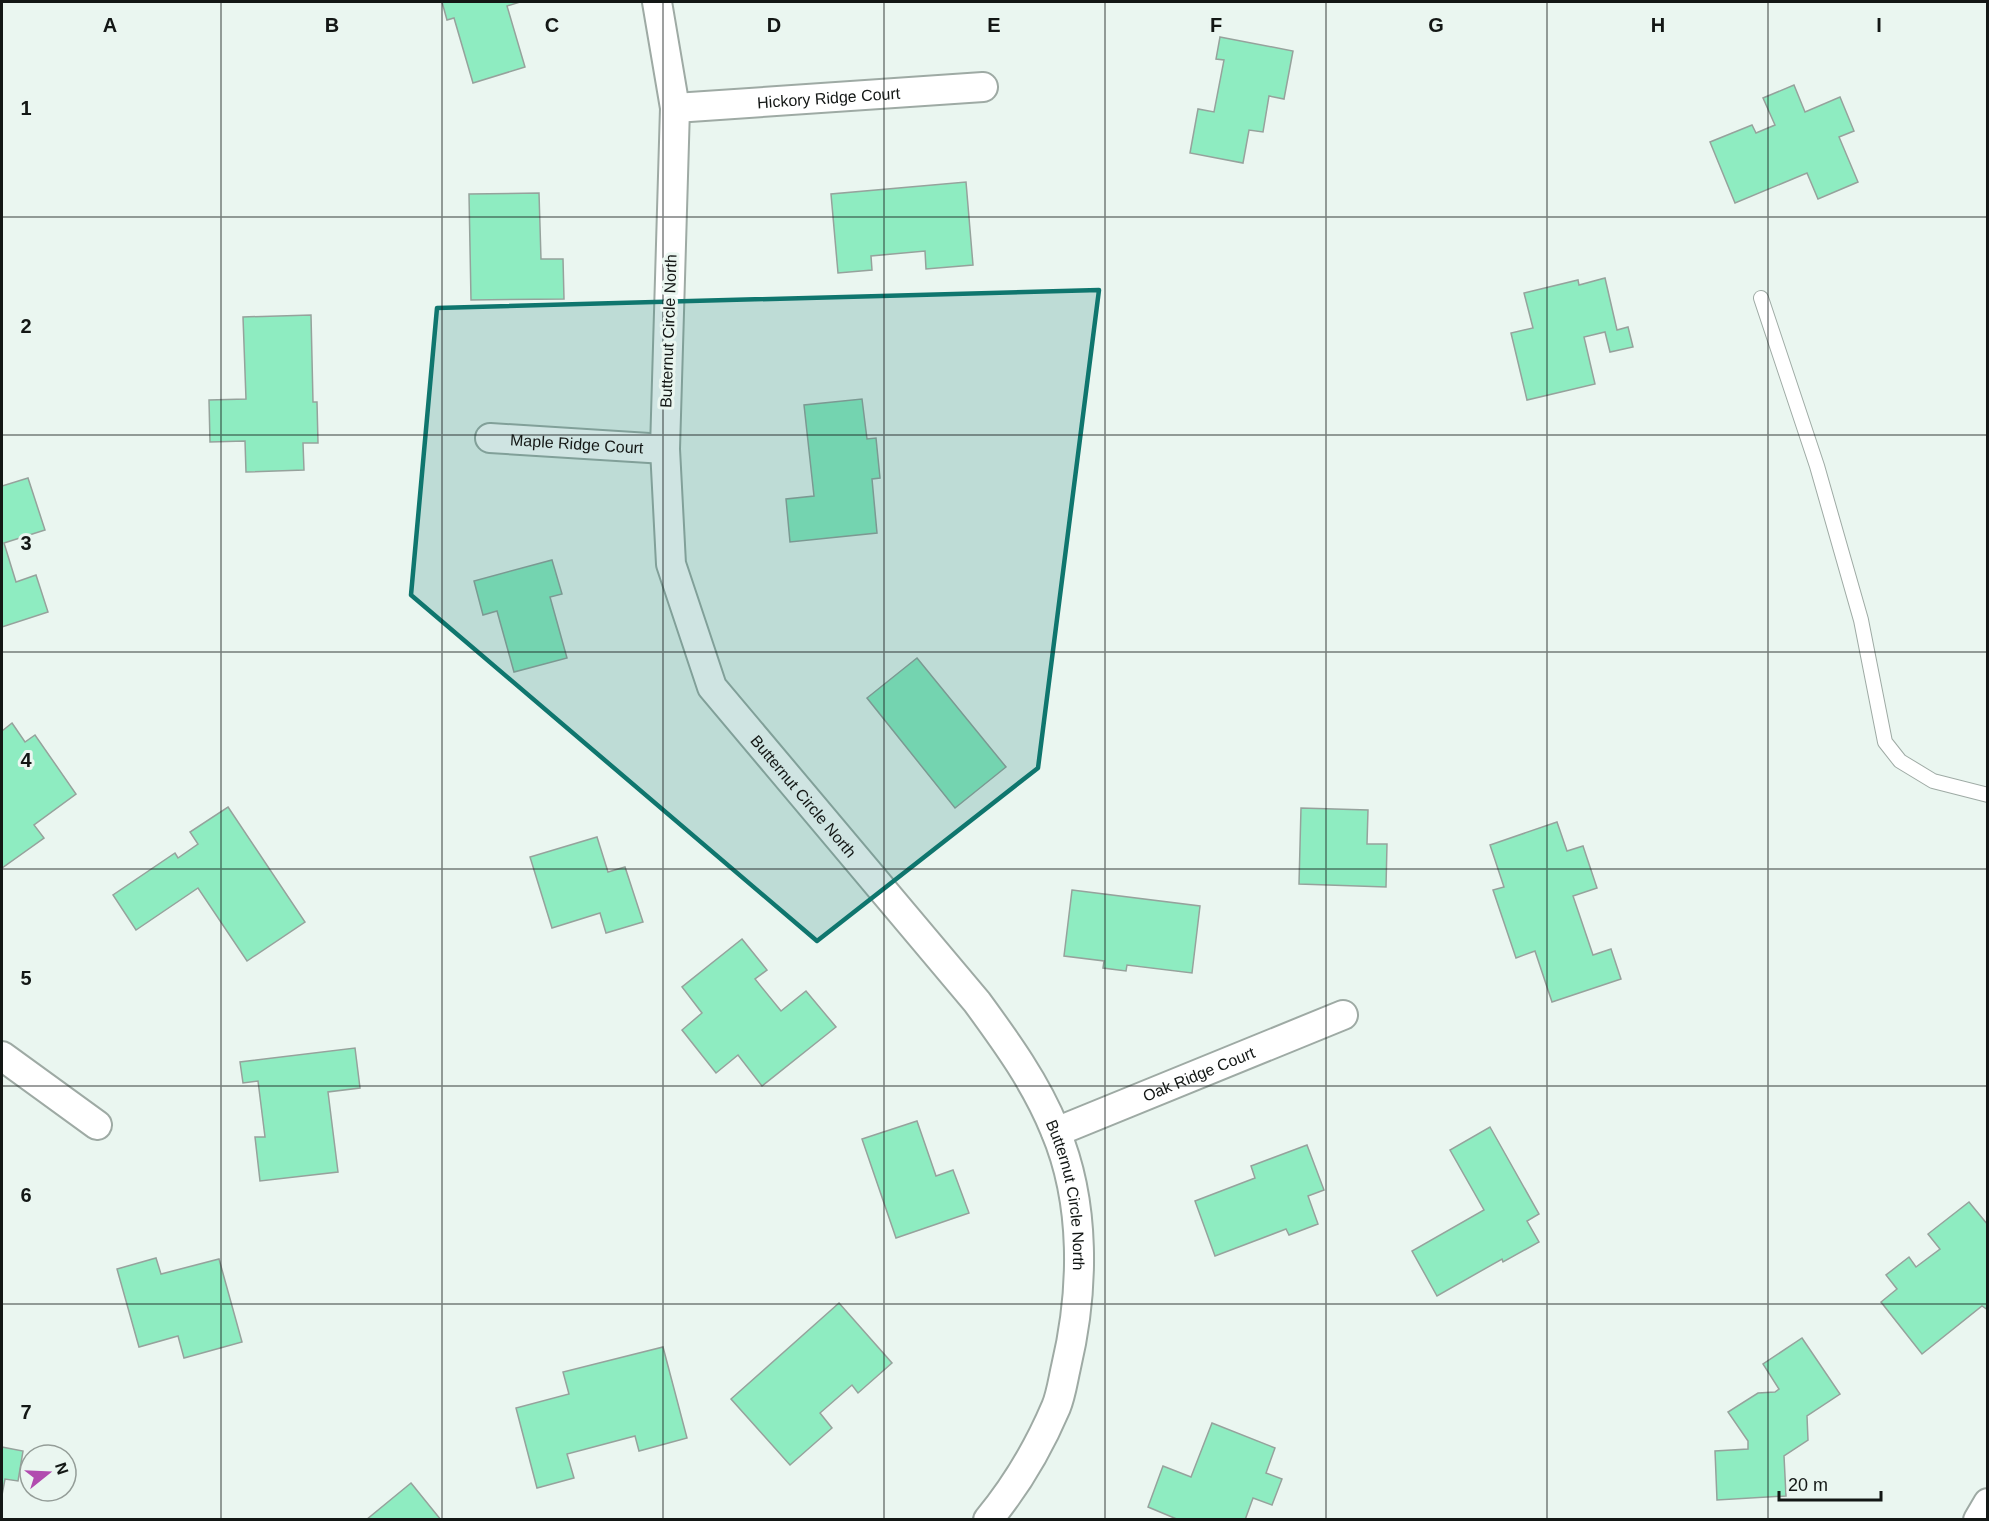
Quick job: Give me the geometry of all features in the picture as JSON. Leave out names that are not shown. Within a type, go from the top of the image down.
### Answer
[{"type":"street","name":"Butternut Circle North","points":[[657,2],[675,108],[665,449],[671,564],[712,687],[977,1002],[1022,1066],[1056,1132],[1069,1171],[1078,1223],[1079,1282],[1073,1337],[1057,1405],[1012,1489],[988,1520]]},
{"type":"street","name":"Hickory Ridge Court","points":[[675,108],[983,87]]},
{"type":"street","name":"Maple Ridge Court","points":[[490,438],[665,449]]},
{"type":"street","name":"Oak Ridge Court","points":[[1056,1132],[1343,1015]]},
{"type":"street","points":[[2,1056],[98,1125]]},
{"type":"street","points":[[1978,1520],[1988,1503]]},
{"type":"lane","points":[[1761,298],[1817,466],[1858,609],[1885,742],[1900,761],[1933,781],[1988,795]]},
{"type":"highlighted area","points":[[1099,290],[1038,768],[817,941],[411,595],[437,308]]},
{"type":"building","points":[[442,2],[520,2],[507,6],[525,67],[473,83],[454,18],[447,20]]},
{"type":"building","points":[[1220,37],[1293,51],[1284,99],[1269,96],[1263,132],[1249,130],[1243,163],[1190,153],[1198,109],[1214,112],[1224,60],[1216,59]]},
{"type":"building","points":[[1794,85],[1805,112],[1840,97],[1854,131],[1839,137],[1858,182],[1818,199],[1807,173],[1735,203],[1710,142],[1752,125],[1756,133],[1775,125],[1763,98]]},
{"type":"building","points":[[966,182],[973,265],[926,269],[925,251],[871,256],[872,270],[838,273],[831,194]]},
{"type":"building","points":[[539,193],[541,259],[563,259],[564,299],[471,300],[469,194]]},
{"type":"building","points":[[1605,278],[1617,330],[1628,327],[1633,347],[1610,352],[1605,332],[1584,337],[1595,384],[1527,400],[1511,333],[1533,328],[1524,293],[1578,280],[1579,285]]},
{"type":"building","points":[[311,315],[313,402],[317,402],[318,443],[303,443],[304,470],[246,472],[245,441],[210,442],[209,400],[246,399],[243,317]]},
{"type":"building","points":[[862,399],[867,439],[876,438],[880,478],[872,479],[877,533],[790,542],[786,499],[814,496],[804,405]]},
{"type":"building","points":[[28,478],[45,530],[4,543],[16,582],[36,575],[48,612],[2,627],[2,486]]},
{"type":"building","points":[[552,560],[562,594],[550,597],[567,658],[514,672],[497,611],[483,615],[474,581]]},
{"type":"building","points":[[917,658],[1006,767],[955,808],[867,698]]},
{"type":"building","points":[[12,723],[25,742],[35,735],[76,794],[34,825],[44,838],[2,868],[2,731]]},
{"type":"building","points":[[228,807],[305,922],[247,961],[198,888],[136,930],[113,895],[175,853],[178,858],[198,844],[190,832]]},
{"type":"building","points":[[1301,808],[1368,810],[1367,844],[1387,844],[1386,887],[1299,884]]},
{"type":"building","points":[[1557,822],[1567,851],[1583,846],[1597,888],[1573,896],[1593,955],[1611,949],[1621,979],[1552,1002],[1535,951],[1516,958],[1493,890],[1504,887],[1490,845]]},
{"type":"building","points":[[597,837],[608,872],[625,867],[643,922],[606,933],[600,913],[552,928],[530,857]]},
{"type":"building","points":[[1072,890],[1200,906],[1192,973],[1127,965],[1126,971],[1103,968],[1104,961],[1064,956]]},
{"type":"building","points":[[742,939],[767,970],[755,979],[781,1011],[806,991],[836,1027],[762,1086],[738,1055],[716,1073],[682,1030],[702,1013],[682,987]]},
{"type":"building","points":[[355,1048],[360,1088],[328,1092],[338,1172],[260,1181],[255,1137],[265,1137],[258,1081],[243,1083],[240,1062]]},
{"type":"building","points":[[917,1121],[936,1176],[953,1170],[969,1213],[896,1238],[862,1139]]},
{"type":"building","points":[[1490,1127],[1539,1214],[1527,1221],[1539,1242],[1503,1262],[1502,1259],[1437,1296],[1412,1251],[1484,1210],[1450,1150]]},
{"type":"building","points":[[1307,1145],[1324,1190],[1308,1196],[1318,1224],[1289,1235],[1286,1229],[1215,1256],[1195,1201],[1255,1178],[1251,1166]]},
{"type":"building","points":[[1969,1202],[1988,1225],[1988,1310],[1982,1306],[1922,1354],[1881,1302],[1897,1289],[1886,1275],[1909,1257],[1916,1267],[1940,1249],[1928,1234]]},
{"type":"building","points":[[156,1258],[161,1274],[219,1259],[242,1342],[184,1358],[178,1336],[139,1347],[117,1269]]},
{"type":"building","points":[[839,1303],[892,1363],[858,1393],[852,1385],[820,1413],[832,1428],[790,1465],[731,1399]]},
{"type":"building","points":[[1802,1338],[1840,1394],[1807,1416],[1808,1440],[1784,1456],[1786,1496],[1717,1500],[1715,1451],[1748,1449],[1748,1441],[1728,1412],[1758,1393],[1775,1392],[1779,1389],[1763,1364]]},
{"type":"building","points":[[663,1347],[687,1438],[639,1451],[635,1436],[567,1454],[574,1478],[537,1488],[516,1408],[569,1394],[563,1372]]},
{"type":"building","points":[[1212,1423],[1275,1448],[1266,1473],[1282,1479],[1272,1505],[1253,1498],[1245,1520],[1179,1520],[1148,1507],[1163,1466],[1191,1477]]},
{"type":"building","points":[[2,1447],[18,1450],[18,1481],[5,1479],[2,1495]]},
{"type":"building","points":[[411,1483],[441,1520],[366,1520]]}]
